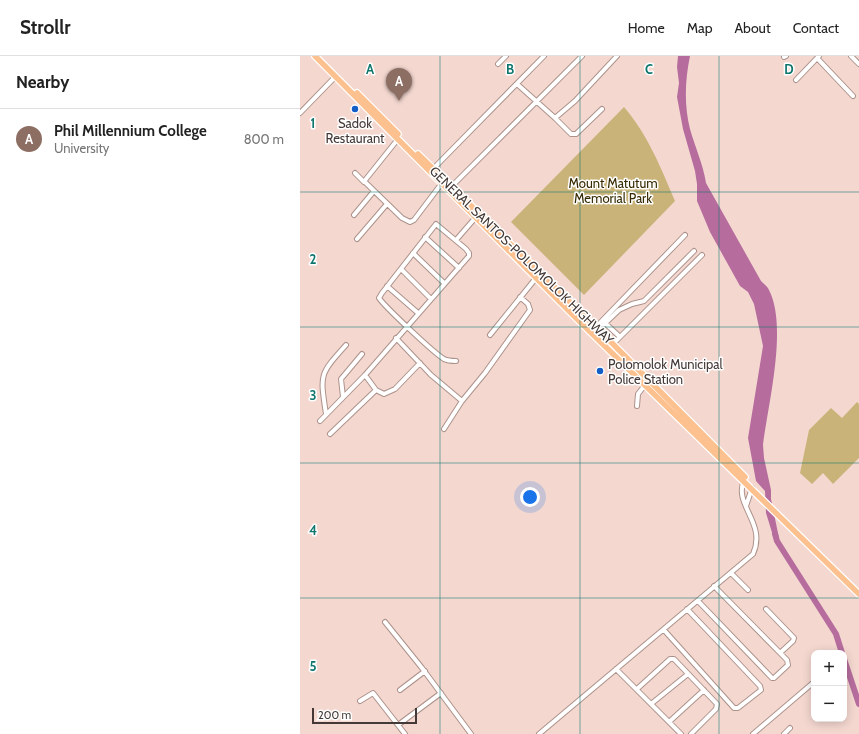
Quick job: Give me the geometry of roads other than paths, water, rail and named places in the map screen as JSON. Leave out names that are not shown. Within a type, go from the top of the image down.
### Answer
[{"type":"highway","points":[[315,56],[536,278],[752,488],[760,494],[859,594]]},
{"type":"highway","name":"GENERAL SANTOS-POLOMOLOK HIGHWAY","points":[[320,56],[451,187],[613,344],[760,494]]},
{"type":"highway","points":[[779,513],[859,589]]},
{"type":"street","points":[[498,64],[506,56]]},
{"type":"street","points":[[433,169],[544,56]]},
{"type":"street","points":[[451,187],[582,56]]},
{"type":"street","points":[[555,118],[617,56]]},
{"type":"street","points":[[851,56],[859,64]]},
{"type":"street","points":[[796,80],[818,57],[853,96]]},
{"type":"street","points":[[300,113],[336,76]]},
{"type":"street","points":[[517,84],[571,134],[576,134],[602,109]]},
{"type":"street","points":[[364,182],[398,139]]},
{"type":"street","points":[[355,173],[402,218],[411,222],[442,183]]},
{"type":"street","points":[[354,215],[374,191]]},
{"type":"street","points":[[357,239],[387,204]]},
{"type":"street","points":[[456,240],[476,217]]},
{"type":"street","points":[[320,421],[365,375],[407,325],[469,256],[469,253],[456,240],[437,224],[387,286],[380,296],[380,300],[407,325],[443,358],[456,362]]},
{"type":"street","points":[[597,329],[685,235]]},
{"type":"street","points":[[425,237],[459,268]]},
{"type":"street","points":[[597,329],[619,310],[632,304],[644,301],[694,252]]},
{"type":"street","points":[[413,253],[444,283]]},
{"type":"street","points":[[613,344],[702,255]]},
{"type":"street","points":[[401,269],[431,298]]},
{"type":"street","points":[[490,335],[536,278]]},
{"type":"street","points":[[387,286],[418,313]]},
{"type":"street","points":[[444,429],[462,401],[485,373],[529,311],[528,304],[520,297]]},
{"type":"street","points":[[605,323],[620,337]]},
{"type":"street","points":[[396,338],[440,384],[462,401]]},
{"type":"street","points":[[326,414],[322,384],[323,373],[346,345]]},
{"type":"street","points":[[343,397],[341,379],[362,354]]},
{"type":"street","points":[[365,375],[376,390],[384,394],[391,392],[420,363]]},
{"type":"street","points":[[637,406],[638,394],[646,385]]},
{"type":"street","points":[[330,434],[376,390]]},
{"type":"street","points":[[539,734],[751,556],[757,546],[756,528],[741,493],[744,480]]},
{"type":"street","points":[[746,506],[752,488]]},
{"type":"street","points":[[731,573],[748,590]]},
{"type":"street","points":[[698,600],[773,678],[788,666],[787,660],[714,586]]},
{"type":"street","points":[[766,608],[794,638],[793,641],[780,653]]},
{"type":"street","points":[[664,630],[734,708],[738,708],[761,690],[760,686],[687,609]]},
{"type":"street","points":[[385,622],[425,671],[471,734]]},
{"type":"street","points":[[637,689],[672,659],[674,659],[717,704],[717,707],[691,734]]},
{"type":"street","points":[[616,669],[681,734]]},
{"type":"street","points":[[400,690],[425,671]]},
{"type":"street","points":[[651,704],[688,674]]},
{"type":"street","points":[[752,734],[811,685]]},
{"type":"street","points":[[669,722],[704,690]]},
{"type":"street","points":[[360,701],[373,693],[405,734]]},
{"type":"street","points":[[398,725],[441,693]]},
{"type":"street","points":[[784,734],[790,728]]},
{"type":"waterway","points":[[775,534],[777,541],[836,634],[841,650]]},
{"type":"waterway","points":[[847,668],[859,704]]},
{"type":"place","name":"Phil Millennium College","points":[[399,101]]},
{"type":"place","name":"Sadok Restaurant","points":[[355,109]]},
{"type":"place","name":"Polomolok Municipal Police Station","points":[[600,371]]},
{"type":"park label","name":"Mount Matutum Memorial Park","points":[[613,190]]}]
